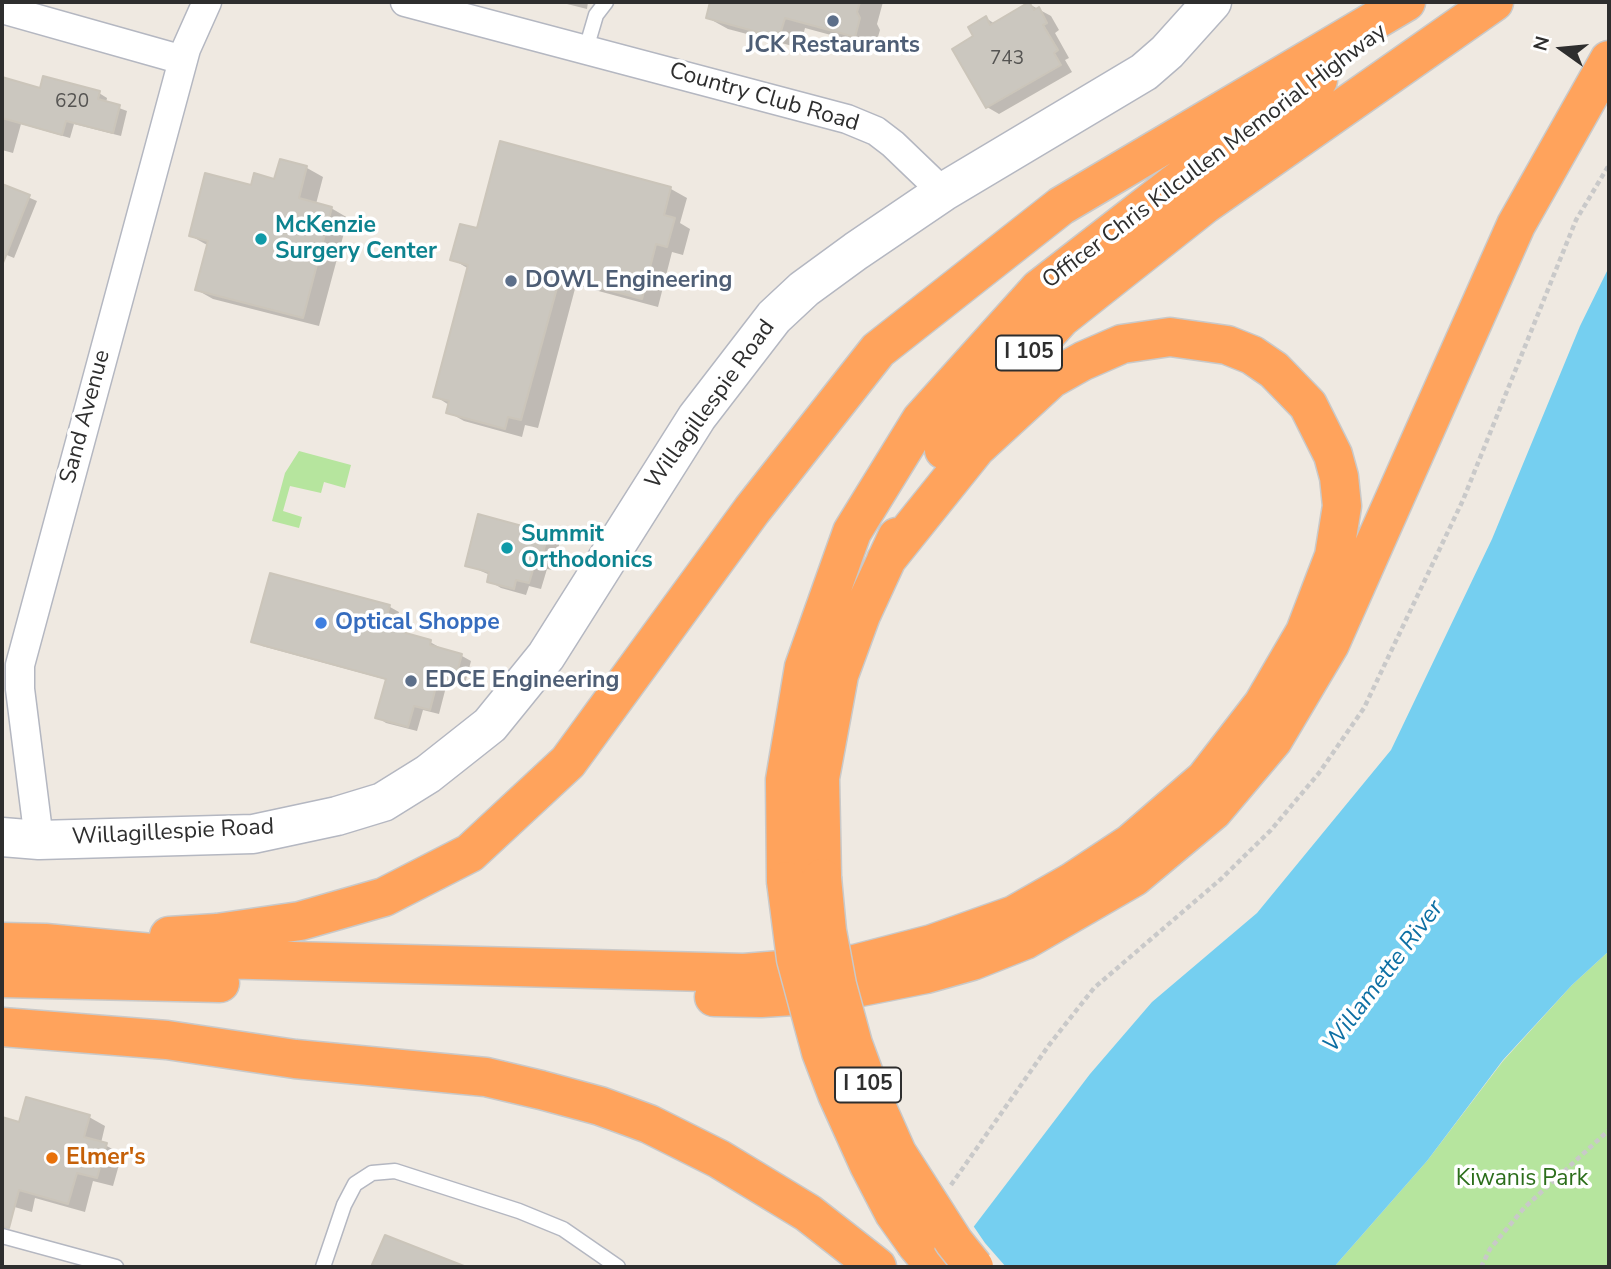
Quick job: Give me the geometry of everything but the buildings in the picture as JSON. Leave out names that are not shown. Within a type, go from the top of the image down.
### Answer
[{"type":"highway","points":[[45,943],[217,933],[300,921],[384,897],[470,853],[568,762],[752,510],[878,350],[1060,206],[1406,2]]},
{"type":"highway","name":"Officer Chris Kilcullen Memorial Highway","points":[[804,879],[785,780],[804,667],[852,532],[921,420],[1039,289],[1173,185],[1420,2]]},
{"type":"highway","name":"Officer Chris Kilcullen Memorial Highway","points":[[804,879],[839,675],[861,615],[886,560],[914,501],[950,441],[1061,318],[1204,205],[1494,2]]},
{"type":"highway","points":[[2,978],[761,998],[825,994],[926,974],[972,961],[1025,940],[1134,877],[1213,811],[1273,740],[1330,644],[1516,225],[1609,60]]},
{"type":"highway","points":[[2,942],[45,943],[216,959],[744,973],[855,964],[932,944],[1014,915],[1072,883],[1131,843],[1205,779],[1263,704],[1305,632],[1334,556],[1342,506],[1339,477],[1333,455],[1308,405],[1274,370],[1252,355],[1227,345],[1170,337],[1122,344],[1051,379],[976,448],[886,560]]},
{"type":"highway","name":"I 105","points":[[804,879],[798,969],[821,1052],[869,1165],[894,1213],[936,1267]]},
{"type":"highway","name":"I 105","points":[[804,879],[827,931],[837,985],[853,1044],[874,1101],[904,1164],[946,1231],[974,1267]]},
{"type":"highway","points":[[2,1027],[167,1040],[295,1059],[486,1077],[600,1106],[649,1124],[719,1159],[808,1213],[877,1267]]},
{"type":"highway","points":[[2,1051],[164,1060],[295,1059]]},
{"type":"street","name":"Sand Avenue","points":[[39,840],[20,689],[20,665],[183,60],[189,40],[208,2]]},
{"type":"street","name":"Country Club Road","points":[[405,2],[860,123],[893,144],[943,192]]},
{"type":"street","points":[[943,192],[1144,72],[1182,36],[1212,2]]},
{"type":"street","points":[[2,9],[183,60]]},
{"type":"street","name":"Willagillespie Road","points":[[2,837],[39,840],[253,834],[337,816],[383,802],[428,775],[490,725],[546,656],[697,417],[774,317],[814,281],[943,192]]},
{"type":"lane","points":[[586,49],[596,15],[606,2]]},
{"type":"lane","points":[[323,1267],[355,1184],[372,1173],[395,1171],[519,1211],[563,1229],[618,1267]]},
{"type":"lane","points":[[2,1237],[116,1267]]},
{"type":"path","points":[[1481,1267],[1490,1250],[1524,1209],[1609,1130]]},
{"type":"green space","points":[[299,451],[351,465],[345,488],[324,482],[321,493],[290,486],[283,511],[302,517],[299,528],[272,521],[285,473]]},
{"type":"green space","name":"Kiwanis Park","points":[[1609,951],[1609,1267],[1334,1267],[1427,1161],[1503,1061],[1572,985]]},
{"type":"water","name":"Willamette River","points":[[1609,267],[1609,951],[1572,985],[1503,1060],[1427,1161],[1334,1267],[943,1267],[1090,1074],[1152,1002],[1257,913],[1391,750],[1492,539],[1580,326]]},
{"type":"pier","points":[[972,1224],[985,1243],[1006,1267],[940,1267]]},
{"type":"place","name":"JCK Restaurants","points":[[833,21]]},
{"type":"place","name":"McKenzie Surgery Center","points":[[261,239]]},
{"type":"place","name":"DOWL Engineering","points":[[511,281]]},
{"type":"place","name":"Summit Orthodonics","points":[[507,548]]},
{"type":"place","name":"Optical Shoppe","points":[[321,623]]},
{"type":"place","name":"EDCE Engineering","points":[[411,681]]},
{"type":"place","name":"Elmer's","points":[[52,1158]]}]
